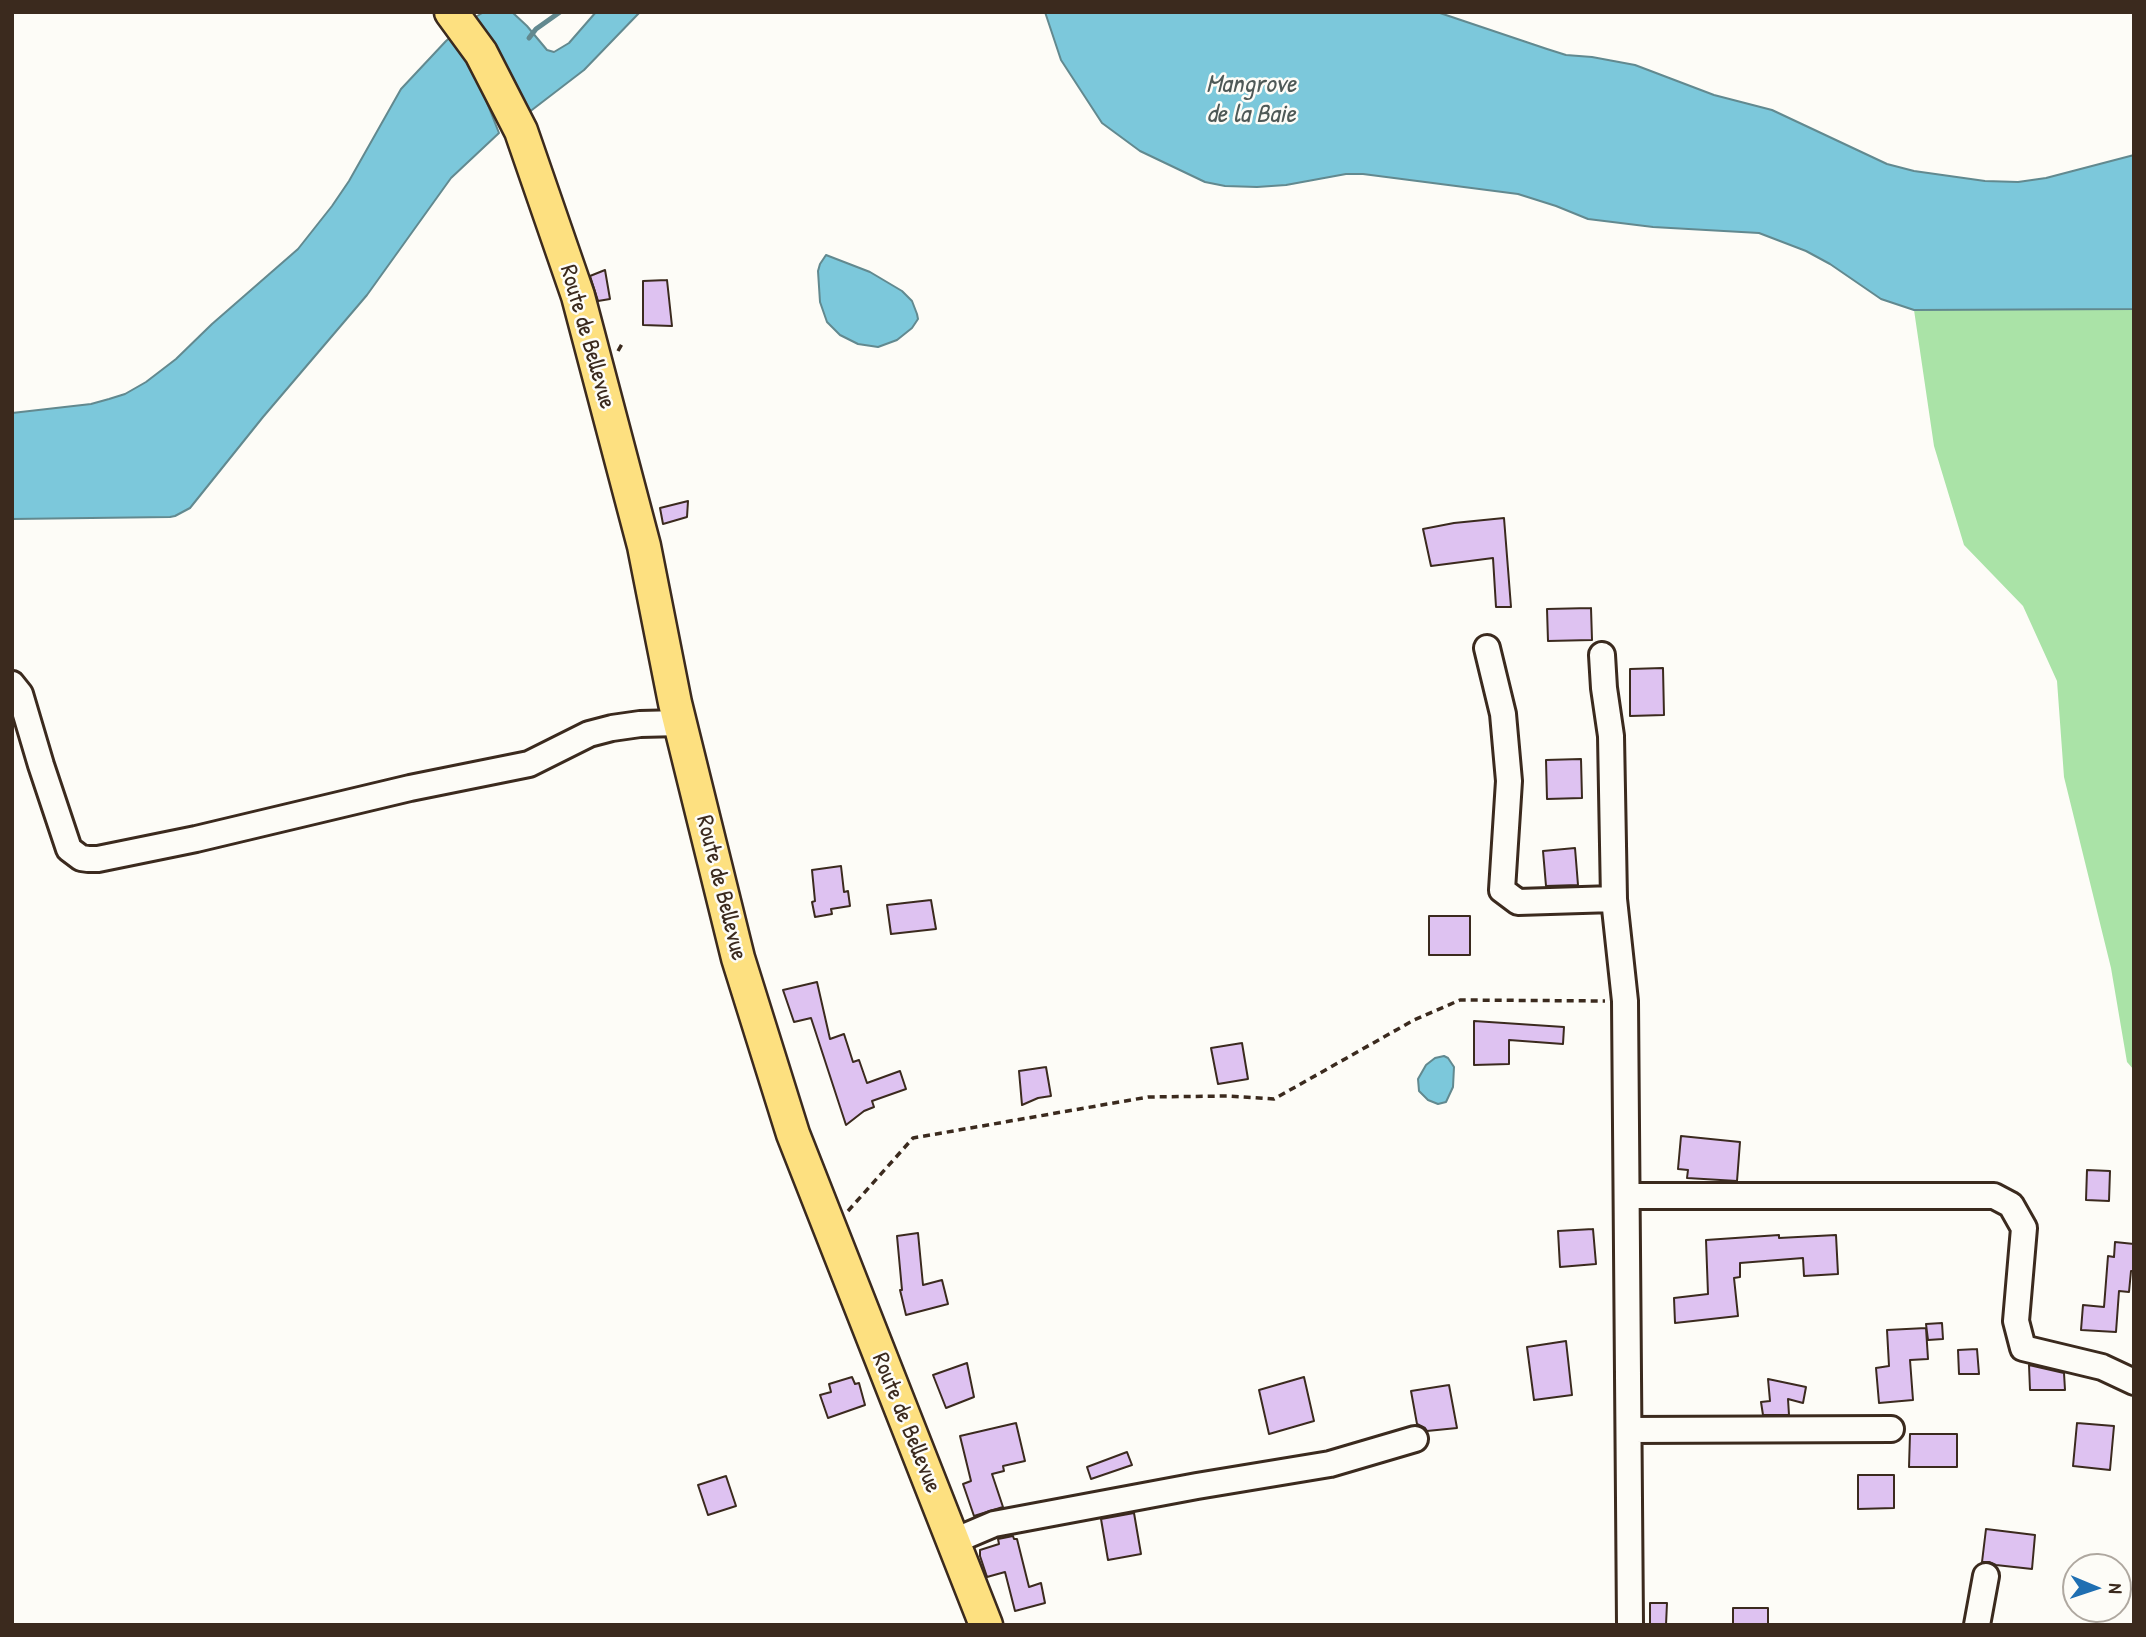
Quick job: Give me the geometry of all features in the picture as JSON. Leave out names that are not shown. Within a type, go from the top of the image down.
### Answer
[{"type":"main road","name":"Route de Bellevue","points":[[451,12],[481,53],[521,131],[578,296],[644,546],[680,723],[738,958],[793,1134],[986,1625]]},
{"type":"street","points":[[1486,648],[1503,714],[1509,781],[1502,890],[1518,902],[1614,899]]},
{"type":"street","points":[[1602,655],[1611,736],[1614,899],[1625,1001],[1630,1625]]},
{"type":"street","points":[[12,684],[20,694],[69,849],[81,858],[88,859],[196,839],[410,788],[529,764],[589,734],[612,728],[680,723]]},
{"type":"street","points":[[1628,1196],[1994,1196],[2011,1205],[2024,1228],[2016,1321],[2023,1348],[2102,1367],[2134,1382]]},
{"type":"street","points":[[1629,1430],[1891,1429]]},
{"type":"street","points":[[954,1541],[995,1524],[1330,1464],[1415,1439]]},
{"type":"street","points":[[1977,1625],[1986,1576]]},
{"type":"path","points":[[830,1231],[914,1138],[1149,1097],[1228,1096],[1274,1099],[1414,1020],[1460,1000],[1625,1001]]},
{"type":"green space","points":[[2134,309],[2134,1070],[2127,1062],[2111,968],[2064,777],[2057,681],[2023,606],[1964,545],[1934,446],[1914,310]]},
{"type":"water","points":[[484,12],[512,12],[547,50],[554,52],[569,43],[596,12],[640,12],[584,70],[528,113],[476,75],[499,133],[451,178],[367,295],[190,508],[170,517],[12,519],[12,413],[91,404],[125,394],[176,359],[298,249],[349,181],[401,89],[446,41]]},
{"type":"water","name":"Mangrove de la Baie","points":[[1045,12],[1437,12],[1566,55],[1635,65],[1714,95],[1772,110],[1887,164],[1914,171],[1985,181],[2018,182],[2046,178],[2134,155],[2134,309],[1914,310],[1881,299],[1806,251],[1759,233],[1653,227],[1588,219],[1518,194],[1363,174],[1257,187],[1205,182],[1140,151],[1102,123],[1061,60]]},
{"type":"water","points":[[826,255],[870,272],[902,291],[912,301],[917,314],[918,319],[912,328],[897,340],[878,347],[858,344],[840,335],[827,322],[820,302],[818,271]]},
{"type":"water","points":[[1444,1056],[1454,1067],[1453,1087],[1446,1102],[1438,1104],[1428,1100],[1419,1091],[1418,1079],[1426,1065],[1435,1058]]},
{"type":"building","points":[[605,270],[610,299],[598,301],[590,276]]},
{"type":"building","points":[[667,280],[672,326],[643,325],[643,281]]},
{"type":"building","points":[[688,501],[687,517],[663,524],[660,508]]},
{"type":"building","points":[[1504,518],[1511,607],[1496,607],[1493,558],[1431,566],[1423,529]]},
{"type":"building","points":[[1591,608],[1592,640],[1548,641],[1547,609]]},
{"type":"building","points":[[1663,668],[1664,715],[1630,716],[1630,669]]},
{"type":"building","points":[[1581,759],[1582,798],[1547,799],[1546,760]]},
{"type":"building","points":[[1575,848],[1578,885],[1546,886],[1543,851]]},
{"type":"building","points":[[841,866],[844,892],[848,891],[850,906],[831,909],[832,914],[815,917],[812,870]]},
{"type":"building","points":[[931,900],[936,929],[891,934],[887,905]]},
{"type":"building","points":[[1429,916],[1470,916],[1470,955],[1429,955]]},
{"type":"building","points":[[817,982],[830,1039],[844,1034],[853,1062],[859,1060],[867,1083],[900,1071],[906,1089],[872,1101],[874,1107],[846,1125],[811,1018],[794,1022],[783,990]]},
{"type":"building","points":[[1474,1021],[1564,1027],[1563,1044],[1509,1040],[1509,1064],[1474,1065]]},
{"type":"building","points":[[1242,1043],[1248,1079],[1218,1084],[1211,1048]]},
{"type":"building","points":[[1046,1067],[1051,1096],[1022,1105],[1019,1071]]},
{"type":"building","points":[[1681,1136],[1740,1142],[1737,1181],[1687,1178],[1688,1170],[1678,1169]]},
{"type":"building","points":[[2087,1170],[2110,1171],[2109,1201],[2086,1200]]},
{"type":"building","points":[[1593,1229],[1596,1264],[1560,1267],[1558,1231]]},
{"type":"building","points":[[918,1233],[923,1285],[942,1280],[948,1304],[906,1315],[900,1290],[897,1236]]},
{"type":"building","points":[[1779,1235],[1779,1238],[1836,1235],[1838,1274],[1804,1276],[1803,1258],[1740,1263],[1740,1277],[1734,1278],[1738,1316],[1675,1323],[1674,1298],[1708,1294],[1706,1240]]},
{"type":"building","points":[[2115,1242],[2134,1244],[2134,1271],[2131,1271],[2129,1292],[2119,1291],[2116,1332],[2081,1330],[2083,1305],[2104,1307],[2108,1256],[2114,1257]]},
{"type":"building","points":[[1942,1323],[1943,1339],[1928,1340],[1926,1324]]},
{"type":"building","points":[[1926,1328],[1928,1359],[1910,1360],[1913,1400],[1879,1403],[1876,1368],[1889,1366],[1887,1330]]},
{"type":"building","points":[[1566,1341],[1572,1395],[1534,1400],[1527,1347]]},
{"type":"building","points":[[1977,1349],[1979,1374],[1959,1374],[1958,1350]]},
{"type":"building","points":[[967,1363],[974,1397],[946,1408],[933,1375]]},
{"type":"building","points":[[2029,1365],[2064,1373],[2065,1390],[2030,1390]]},
{"type":"building","points":[[852,1377],[855,1384],[859,1383],[865,1405],[828,1418],[820,1395],[831,1392],[829,1384]]},
{"type":"building","points":[[1304,1377],[1314,1421],[1269,1434],[1259,1390]]},
{"type":"building","points":[[1768,1379],[1806,1387],[1803,1403],[1788,1399],[1789,1415],[1763,1415],[1761,1402],[1770,1401]]},
{"type":"building","points":[[1449,1385],[1457,1428],[1427,1431],[1417,1424],[1411,1391]]},
{"type":"building","points":[[1016,1423],[1025,1461],[1003,1466],[1004,1471],[992,1474],[1003,1507],[974,1516],[963,1484],[971,1481],[960,1436]]},
{"type":"building","points":[[2077,1423],[2114,1426],[2110,1470],[2073,1466]]},
{"type":"building","points":[[1910,1434],[1957,1434],[1957,1467],[1909,1467]]},
{"type":"building","points":[[1127,1452],[1132,1465],[1091,1479],[1087,1467]]},
{"type":"building","points":[[1858,1475],[1894,1475],[1894,1508],[1858,1509]]},
{"type":"building","points":[[726,1476],[736,1506],[708,1515],[698,1485]]},
{"type":"building","points":[[1134,1513],[1141,1554],[1108,1560],[1101,1519]]},
{"type":"building","points":[[1986,1529],[2035,1535],[2032,1569],[1982,1562]]},
{"type":"building","points":[[1013,1536],[1017,1539],[1029,1587],[1041,1583],[1045,1603],[1015,1611],[1005,1572],[987,1577],[980,1556],[980,1550],[999,1544],[998,1539]]},
{"type":"building","points":[[1650,1603],[1667,1603],[1666,1625],[1650,1625]]},
{"type":"building","points":[[1733,1608],[1768,1608],[1768,1625],[1733,1625]]},
{"type":"waterway","points":[[529,38],[536,29],[560,12]]}]
